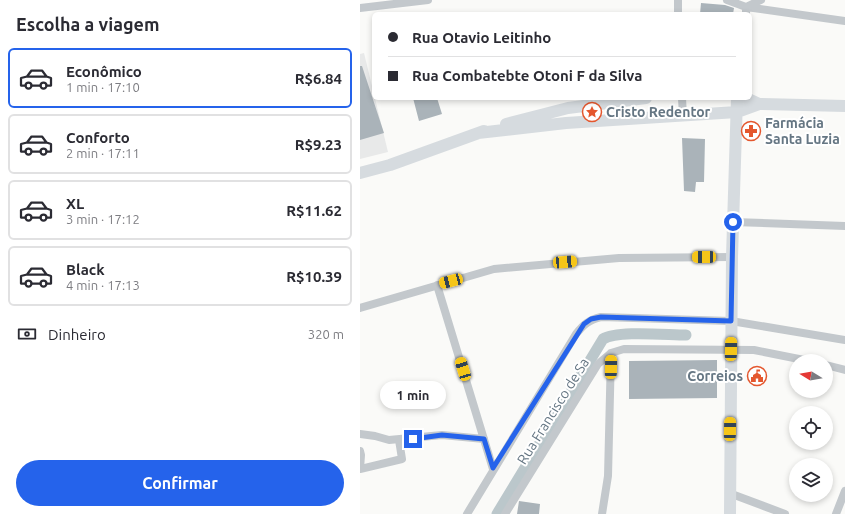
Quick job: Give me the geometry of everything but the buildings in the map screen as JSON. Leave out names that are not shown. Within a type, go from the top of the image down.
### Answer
[{"type":"main road","points":[[360,173],[390,165],[478,133],[529,117],[593,105],[634,100]]},
{"type":"main road","points":[[641,118],[642,100]]},
{"type":"main road","points":[[730,514],[732,257],[737,100]]},
{"type":"main road","points":[[750,100],[759,104]]},
{"type":"main road","points":[[478,133],[593,121],[737,112],[759,104],[845,106]]},
{"type":"main road","points":[[593,105],[593,121]]},
{"type":"street","points":[[360,8],[428,0]]},
{"type":"street","points":[[678,0],[678,12]]},
{"type":"street","points":[[727,0],[746,11],[845,21]]},
{"type":"street","points":[[746,11],[760,0]]},
{"type":"street","points":[[682,100],[683,116]]},
{"type":"street","points":[[733,222],[845,226]]},
{"type":"street","points":[[360,308],[494,269],[619,258],[732,257]]},
{"type":"street","points":[[437,285],[493,468]]},
{"type":"street","points":[[467,514],[493,468],[576,334],[588,322],[601,317],[731,321],[845,340]]},
{"type":"street","points":[[602,514],[606,498],[608,476],[611,353],[624,349],[731,349],[768,352],[789,357]]},
{"type":"street","name":"Rua Francisco de Sa","points":[[505,514],[598,364],[611,353]]},
{"type":"street","points":[[833,367],[845,370]]},
{"type":"street","points":[[360,434],[389,440],[442,435],[484,439]]},
{"type":"street","points":[[360,451],[362,455],[360,469],[402,459],[399,440]]},
{"type":"street","points":[[836,514],[845,491]]},
{"type":"street","points":[[729,493],[785,514]]},
{"type":"shaded area","points":[[364,53],[372,86],[372,100],[375,100],[388,152],[360,159],[360,54]]},
{"type":"waterway","points":[[497,514],[603,339],[610,336],[630,334],[686,335]]},
{"type":"place","name":"Cristo Redentor","points":[[592,112]]},
{"type":"place","name":"Farmácia Santa Luzia","points":[[751,131]]},
{"type":"place","name":"Correios","points":[[757,376]]},
{"type":"route","points":[[413,439],[442,435],[460,435],[484,439],[493,468],[576,334],[584,324],[591,319],[601,317],[731,321],[733,222]]}]
